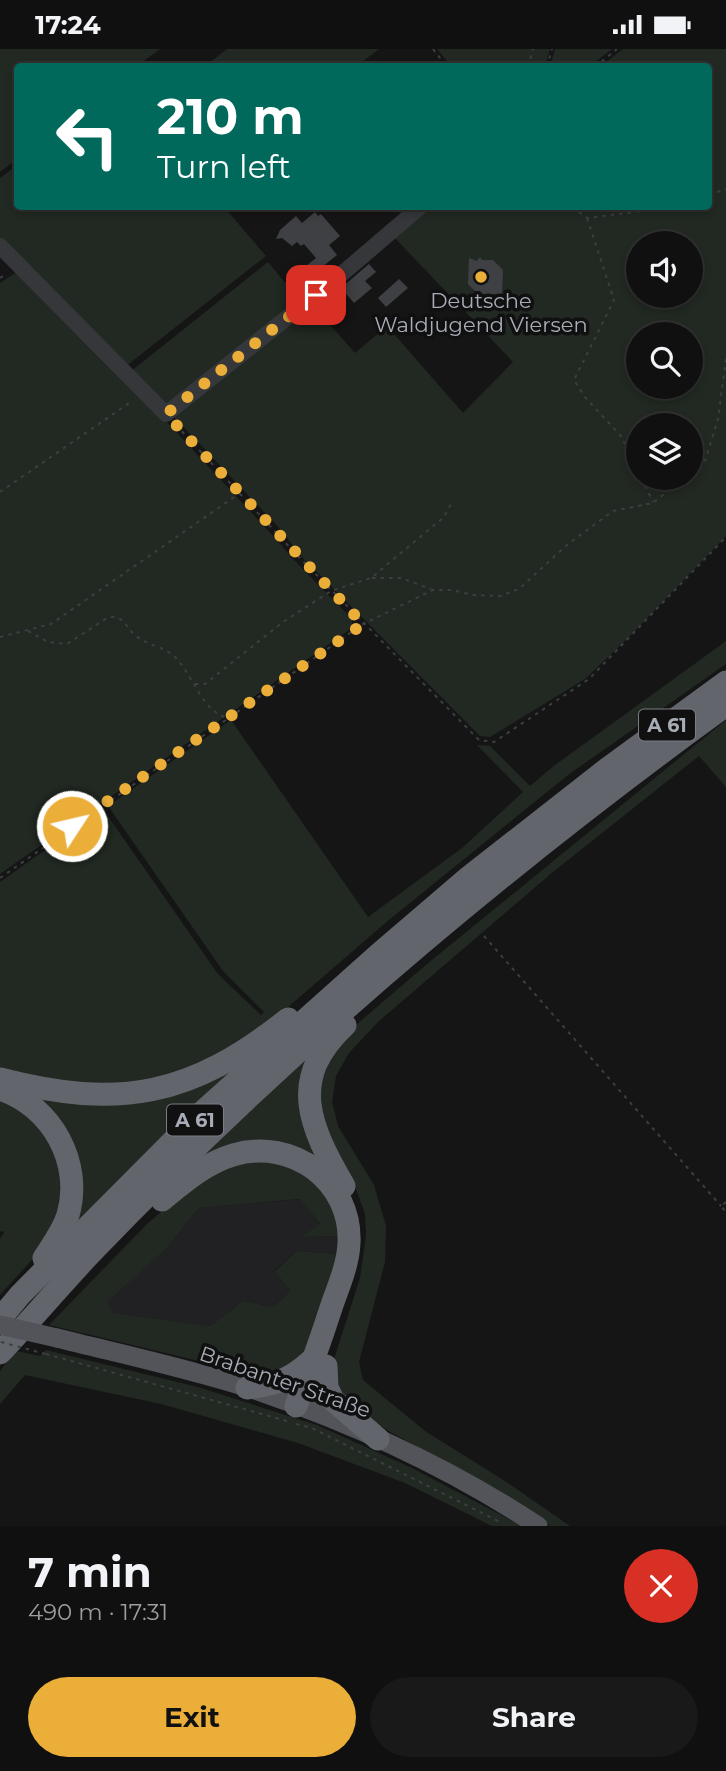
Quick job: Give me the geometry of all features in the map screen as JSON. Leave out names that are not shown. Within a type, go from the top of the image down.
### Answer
[{"type":"highway","name":"A 61","points":[[0,1319],[20,1295],[200,1115],[379,954],[469,877],[596,777],[726,682]]},
{"type":"highway","name":"A 61","points":[[0,1353],[88,1257],[215,1130],[300,1050],[418,946],[593,804],[726,705]]},
{"type":"highway","points":[[304,1409],[351,1280],[357,1231],[354,1211],[345,1188],[312,1121],[310,1084],[328,1044],[372,1000],[418,946]]},
{"type":"highway","points":[[0,1079],[60,1093],[93,1096],[131,1094],[163,1088],[240,1055],[330,983],[379,954]]},
{"type":"highway","points":[[0,1089],[34,1108],[51,1125],[66,1155],[72,1184],[70,1206],[64,1224],[20,1295]]},
{"type":"highway","points":[[88,1257],[114,1244],[141,1217],[192,1176],[223,1159],[235,1154],[262,1151],[298,1159],[323,1175],[335,1191],[344,1208],[349,1230],[345,1266],[320,1361],[327,1387],[334,1400],[378,1439]]},
{"type":"highway","points":[[247,1388],[282,1382],[320,1361]]},
{"type":"main road","name":"Brabanter Straße","points":[[0,1325],[51,1346],[247,1388],[304,1409],[378,1439],[472,1486],[538,1526]]},
{"type":"street","points":[[0,246],[166,414],[337,278],[416,210]]},
{"type":"path","points":[[433,49],[444,63]]},
{"type":"path","points":[[600,63],[617,49]]},
{"type":"path","points":[[576,210],[587,218],[614,300],[574,380],[584,396],[621,436],[626,446]]},
{"type":"path","points":[[587,218],[651,210]]},
{"type":"path","points":[[703,463],[718,419],[726,359]]},
{"type":"path","points":[[0,492],[144,393]]},
{"type":"path","points":[[166,414],[331,591],[479,740],[494,742],[589,679],[726,537]]},
{"type":"path","points":[[647,490],[653,503]]},
{"type":"path","points":[[195,684],[205,684],[283,622],[331,591],[371,578],[401,577],[433,590],[452,590],[474,595],[500,596],[519,589],[568,544],[613,511],[653,503],[669,490]]},
{"type":"path","points":[[0,637],[51,624],[240,493]]},
{"type":"path","points":[[371,578],[444,517],[453,502]]},
{"type":"path","points":[[0,878],[363,624],[433,590]]},
{"type":"path","points":[[27,631],[48,642],[67,645],[101,622],[114,616],[122,619],[135,635],[176,658],[213,712],[228,718]]},
{"type":"path","points":[[484,936],[726,1212]]},
{"type":"path","points":[[721,1206],[726,1202]]},
{"type":"path","points":[[0,1342],[51,1346],[312,1428],[509,1526]]},
{"type":"shaded area","points":[[0,49],[160,49],[141,63],[14,63],[14,161],[0,172]]},
{"type":"shaded area","points":[[227,49],[379,49],[361,63],[209,63]]},
{"type":"shaded area","points":[[437,49],[550,49],[546,63],[449,63]]},
{"type":"shaded area","points":[[555,49],[612,49],[594,63],[551,63]]},
{"type":"shaded area","points":[[623,49],[726,49],[726,536],[585,679],[490,737],[480,736],[298,553],[283,532],[172,415],[311,303],[355,353],[387,326],[463,413],[513,362],[391,234],[422,210],[712,210],[712,63],[605,63]]},
{"type":"shaded area","points":[[14,167],[14,210],[227,210],[266,256],[125,367],[0,239],[0,178]]},
{"type":"shaded area","points":[[268,262],[301,302],[173,406],[163,406],[130,372]]},
{"type":"shaded area","points":[[18,271],[165,420],[352,619],[352,628],[0,874],[0,283]]},
{"type":"shaded area","points":[[726,641],[726,664],[568,775],[390,919],[265,1027],[231,1048],[168,1077],[102,1088],[0,1071],[0,882],[103,809],[218,974],[261,1015],[264,1012],[223,971],[108,806],[231,720],[368,917],[462,848],[523,792],[477,745],[490,746],[530,786]]},
{"type":"shaded area","points":[[726,720],[726,787],[699,756],[553,872],[378,1022],[349,1053],[336,1076],[332,1102],[338,1126],[374,1185],[386,1226],[385,1262],[359,1362],[363,1380],[425,1431],[570,1526],[550,1526],[503,1494],[387,1430],[343,1400],[335,1371],[335,1356],[360,1278],[366,1235],[365,1214],[353,1180],[323,1123],[320,1084],[336,1047],[357,1024]]},
{"type":"shaded area","points":[[336,1027],[309,1077],[333,1178],[293,1153],[177,1178]]},
{"type":"shaded area","points":[[244,1059],[69,1231],[75,1199],[33,1100],[42,1094],[78,1100]]},
{"type":"shaded area","points":[[0,1097],[45,1128],[61,1162],[63,1208],[39,1252],[0,1295],[0,1239],[4,1232],[0,1231]]},
{"type":"shaded area","points":[[265,1159],[292,1164],[333,1199],[343,1236],[301,1237],[320,1224],[300,1199],[199,1208],[166,1249],[107,1302],[113,1313],[210,1326],[243,1301],[273,1307],[290,1291],[275,1271],[297,1251],[342,1254],[307,1350],[290,1367],[262,1374],[49,1325],[147,1224],[189,1188],[232,1164]]},
{"type":"shaded area","points":[[301,1199],[320,1225],[303,1237],[343,1236],[342,1254],[297,1251],[275,1270],[290,1291],[273,1307],[243,1301],[210,1326],[113,1313],[106,1302],[166,1249],[199,1208]]},
{"type":"shaded area","points":[[46,1350],[198,1387],[317,1425],[412,1468],[522,1526],[492,1526],[405,1483],[298,1443],[161,1404],[25,1375],[0,1404],[0,1371],[16,1351],[40,1356]]},
{"type":"building","points":[[315,212],[318,216],[321,214],[340,236],[329,245],[337,255],[292,291],[285,283],[316,258],[304,244],[301,246],[297,242],[292,246],[282,238],[276,239],[280,230],[296,216],[302,223]]},
{"type":"building","points":[[480,257],[482,260],[493,260],[503,270],[502,294],[478,294],[468,284],[469,258],[477,261]]},
{"type":"building","points":[[369,264],[376,272],[365,281],[372,288],[354,303],[341,288]]},
{"type":"building","points":[[399,279],[408,288],[386,307],[378,298]]},
{"type":"place","name":"Deutsche Waldjugend Viersen","points":[[481,277]]},
{"type":"route","points":[[72,826],[363,624],[166,414],[316,295]]}]
